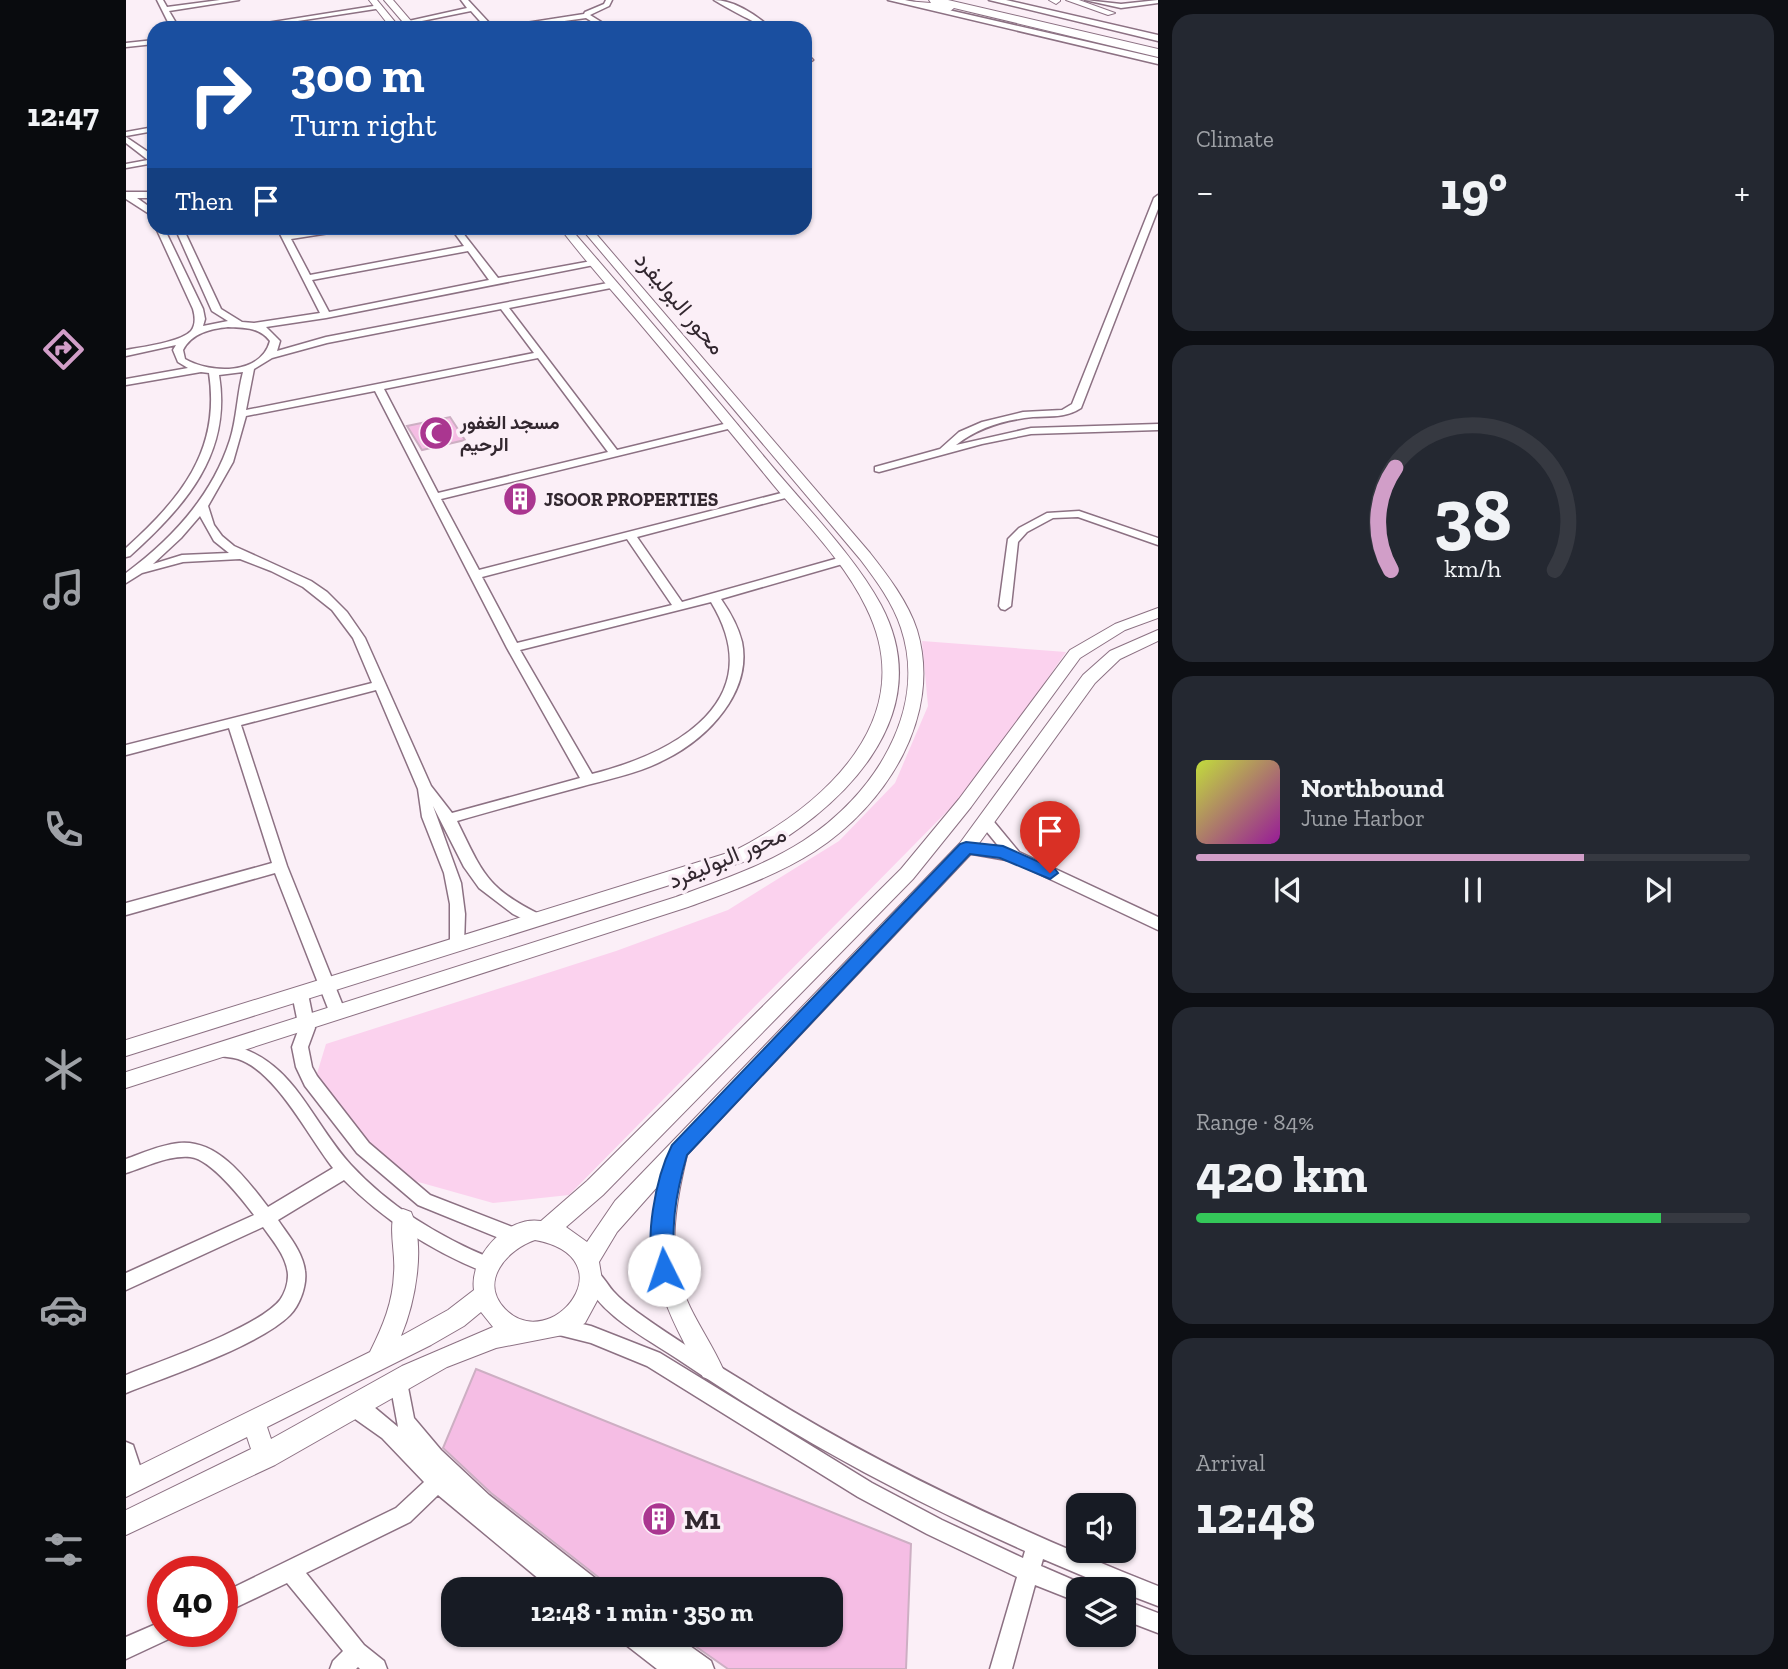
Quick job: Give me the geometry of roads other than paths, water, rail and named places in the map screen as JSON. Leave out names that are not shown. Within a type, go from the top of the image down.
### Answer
[{"type":"highway","points":[[895,0],[1041,25]]},
{"type":"highway","points":[[934,0],[1158,53]]},
{"type":"highway","points":[[964,0],[1158,45]]},
{"type":"highway","points":[[1000,1],[1105,32]]},
{"type":"main road","points":[[895,0],[1158,61]]},
{"type":"main road","points":[[1000,1],[1158,38]]},
{"type":"street","points":[[160,0],[171,21]]},
{"type":"street","points":[[165,9],[236,0]]},
{"type":"street","points":[[388,0],[406,21]]},
{"type":"street","points":[[464,0],[483,21]]},
{"type":"street","points":[[587,16],[587,13],[602,8],[609,0]]},
{"type":"street","points":[[717,0],[757,21]]},
{"type":"street","points":[[1070,0],[1111,13],[1158,3]]},
{"type":"street","points":[[1088,0],[1121,6],[1158,3]]},
{"type":"street","points":[[279,21],[377,4],[390,21]]},
{"type":"street","points":[[425,21],[471,9]]},
{"type":"street","points":[[550,21],[587,16],[595,21]]},
{"type":"street","points":[[126,45],[147,42]]},
{"type":"street","points":[[126,136],[147,132]]},
{"type":"street","points":[[126,136],[147,155]]},
{"type":"street","points":[[126,166],[147,162]]},
{"type":"street","points":[[126,195],[147,195]]},
{"type":"street","points":[[126,195],[147,209]]},
{"type":"street","points":[[944,451],[959,437],[983,425],[1027,415],[1063,413],[1077,406],[1158,198]]},
{"type":"street","points":[[163,235],[198,309],[200,319],[196,332]]},
{"type":"street","points":[[182,235],[217,311],[269,332],[275,341],[269,356]]},
{"type":"street","points":[[298,235],[286,237],[326,315]]},
{"type":"street","points":[[460,235],[495,281]]},
{"type":"street","name":"محور البوليفرد","points":[[126,1048],[740,856],[797,825],[840,787],[876,731],[886,702],[890,673],[887,643],[878,615],[864,589],[786,490],[571,235]]},
{"type":"street","name":"محور البوليفرد","points":[[126,1080],[682,902],[773,867],[812,845],[845,819],[885,770],[906,727],[915,692],[914,646],[897,603],[880,576],[592,235]]},
{"type":"street","points":[[307,278],[469,248]]},
{"type":"street","points":[[126,353],[169,345],[219,325],[250,325],[326,315],[594,262]]},
{"type":"street","points":[[126,382],[199,370],[214,372],[250,366],[269,356],[326,340],[613,285]]},
{"type":"street","points":[[503,306],[614,453]]},
{"type":"street","points":[[184,340],[178,350],[181,360],[199,370]]},
{"type":"street","points":[[126,361],[151,356],[169,345]]},
{"type":"street","points":[[241,414],[540,355]]},
{"type":"street","points":[[128,577],[159,554],[202,506],[231,454],[241,414],[243,385],[250,366]]},
{"type":"street","points":[[126,375],[172,369],[184,372]]},
{"type":"street","points":[[126,554],[174,507],[206,455],[218,407],[214,372]]},
{"type":"street","points":[[378,387],[513,648],[588,780]]},
{"type":"street","points":[[434,497],[732,425]]},
{"type":"street","points":[[879,469],[997,437],[1049,429],[1158,427]]},
{"type":"street","points":[[473,570],[786,490]]},
{"type":"street","points":[[473,570],[630,535],[786,490]]},
{"type":"street","points":[[202,506],[212,532],[238,556],[304,582],[328,598],[346,617],[359,638],[425,789],[429,816],[455,889],[458,913],[457,945]]},
{"type":"street","points":[[1005,606],[1012,541],[1023,530],[1051,515],[1079,514],[1158,542]]},
{"type":"street","points":[[630,535],[679,607]]},
{"type":"street","points":[[128,577],[182,559],[238,556]]},
{"type":"street","points":[[513,648],[679,607],[842,561]]},
{"type":"street","points":[[448,819],[626,770],[671,751],[704,727],[727,698],[736,677],[739,656],[732,625],[714,597]]},
{"type":"street","points":[[546,1230],[595,1188],[907,874],[965,803],[1075,654],[1120,627],[1158,613]]},
{"type":"street","points":[[556,1327],[571,1319],[583,1307],[590,1292],[590,1268],[609,1225],[966,848],[1089,679],[1115,655],[1158,635]]},
{"type":"street","points":[[126,750],[380,685]]},
{"type":"street","points":[[233,723],[280,866],[337,1011]]},
{"type":"street","points":[[425,789],[438,800],[480,879],[504,902],[538,920]]},
{"type":"street","points":[[985,821],[1015,856]]},
{"type":"street","points":[[966,848],[1015,856],[1158,924]]},
{"type":"street","points":[[126,909],[280,866]]},
{"type":"street","points":[[300,994],[306,1021],[300,1057],[315,1086],[363,1148],[402,1184],[450,1213],[514,1236]]},
{"type":"street","points":[[222,1050],[239,1053],[277,1078],[345,1170],[403,1219],[447,1247],[486,1265]]},
{"type":"street","points":[[293,1098],[315,1086]]},
{"type":"street","points":[[126,1166],[174,1151],[191,1150],[207,1154],[220,1165],[266,1219],[296,1266],[294,1292],[284,1308],[269,1322],[126,1384]]},
{"type":"street","points":[[678,1151],[663,1209],[664,1270],[680,1316],[711,1369]]},
{"type":"street","points":[[126,1282],[266,1219],[345,1170]]},
{"type":"street","points":[[378,1359],[393,1333],[407,1278],[403,1219]]},
{"type":"street","points":[[524,1330],[506,1323],[492,1311],[484,1295],[486,1265],[493,1253],[514,1236],[546,1230],[564,1235],[578,1245],[608,1298],[631,1318],[796,1424],[956,1510],[1036,1547],[1158,1596]]},
{"type":"street","points":[[126,1452],[131,1483],[440,1328],[484,1295]]},
{"type":"street","points":[[126,1523],[266,1456],[471,1345],[524,1330],[556,1327],[595,1334],[653,1357],[854,1483],[1030,1573],[1066,1587]]},
{"type":"street","points":[[399,1383],[405,1422],[434,1457],[482,1502],[578,1577]]},
{"type":"street","points":[[355,1407],[382,1424],[400,1446],[438,1482],[553,1577]]},
{"type":"street","points":[[253,1423],[266,1456]]},
{"type":"street","points":[[238,1597],[403,1515],[438,1482]]},
{"type":"street","points":[[1001,1669],[1036,1547]]},
{"type":"street","points":[[292,1572],[357,1652],[376,1669]]},
{"type":"street","points":[[1136,1615],[1158,1623]]},
{"type":"street","points":[[126,1648],[147,1639]]},
{"type":"street","points":[[645,1647],[675,1669]]},
{"type":"street","points":[[672,1647],[703,1669]]},
{"type":"street","points":[[341,1669],[357,1652]]},
{"type":"place","name":"مسجد الغفور الرحيم","points":[[436,433]]},
{"type":"place","name":"JSOOR PROPERTIES","points":[[520,499]]},
{"type":"place","name":"M1","points":[[659,1519]]}]
